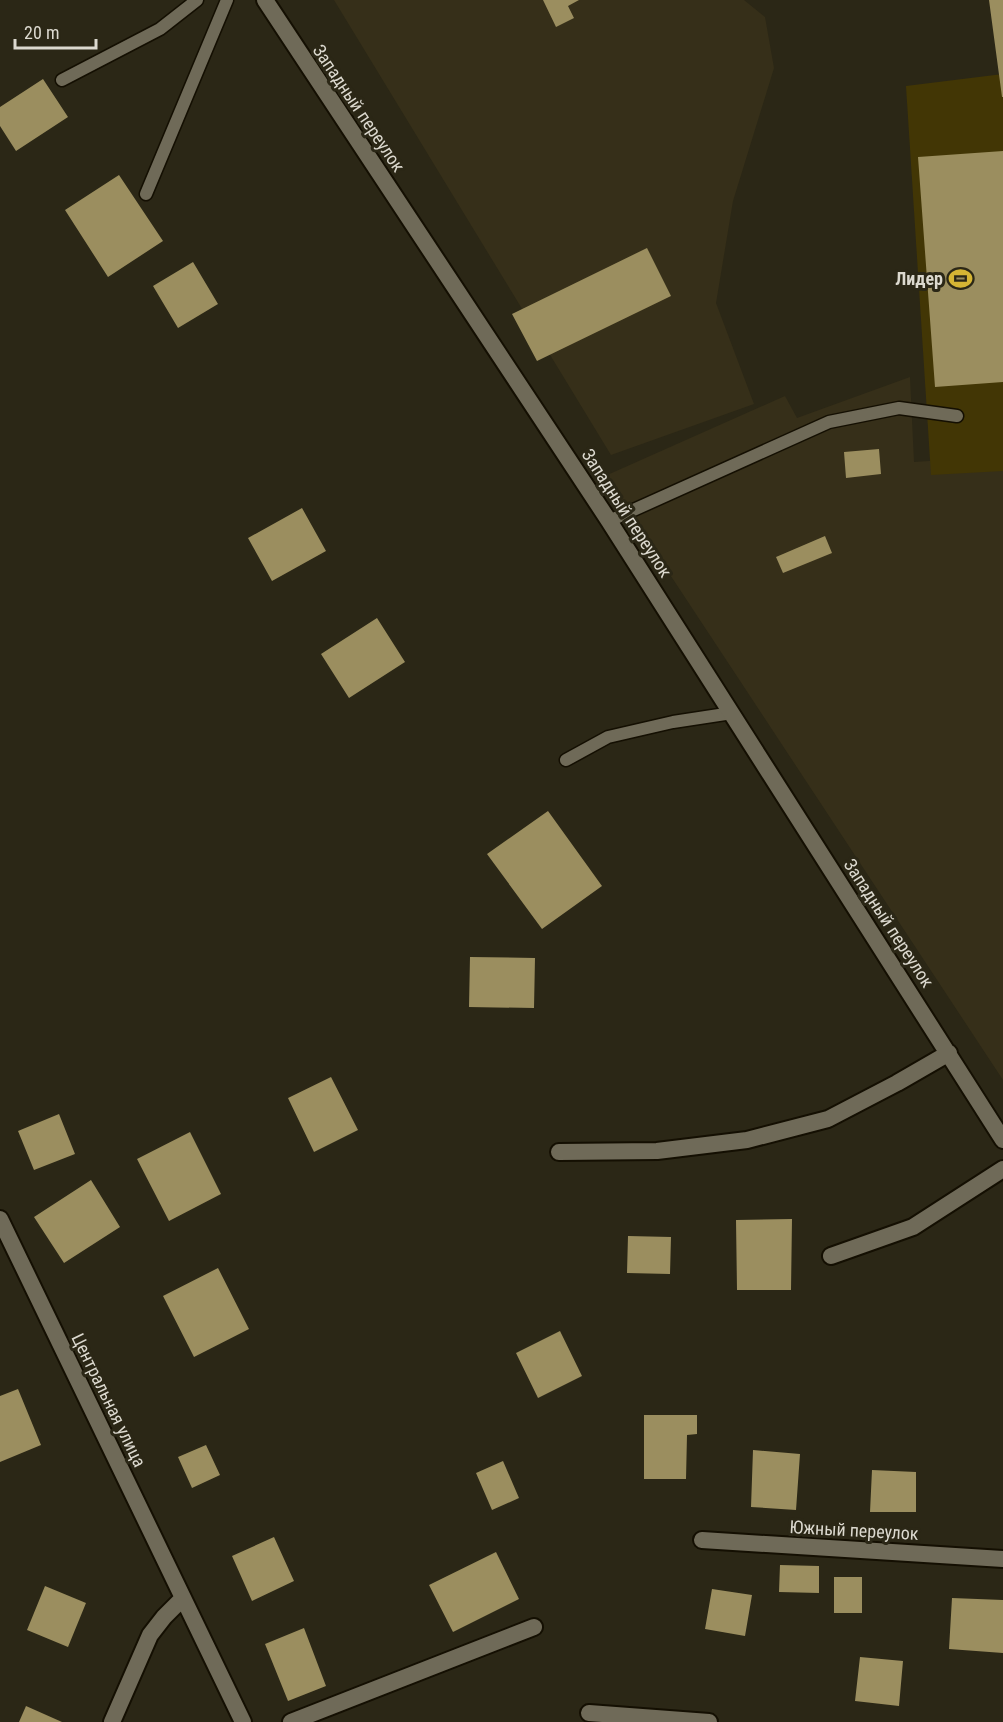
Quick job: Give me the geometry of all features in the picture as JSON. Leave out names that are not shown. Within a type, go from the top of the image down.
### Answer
[{"type":"street","name":"Западный переулок","points":[[265,0],[609,521],[1003,1140]]},
{"type":"street","points":[[559,1152],[657,1151],[759,1137],[828,1119],[949,1053]]},
{"type":"street","points":[[831,1256],[913,1227],[1003,1169]]},
{"type":"street","name":"Центральная улица","points":[[0,1219],[243,1722]]},
{"type":"street","name":"Южный переулок","points":[[702,1540],[1003,1559]]},
{"type":"street","points":[[112,1722],[150,1635],[183,1598]]},
{"type":"street","points":[[291,1722],[534,1627]]},
{"type":"street","points":[[589,1713],[709,1722]]},
{"type":"lane","points":[[62,80],[159,29],[197,0]]},
{"type":"lane","points":[[146,194],[227,0]]},
{"type":"lane","points":[[609,521],[829,422],[899,408],[957,416]]},
{"type":"lane","points":[[566,760],[608,737],[673,722],[732,713]]},
{"type":"shaded area","points":[[334,0],[744,0],[765,17],[774,68],[733,201],[716,303],[754,404],[611,455]]},
{"type":"shaded area","name":"Лидер","points":[[1003,74],[1003,471],[931,475],[906,86]]},
{"type":"shaded area","points":[[910,377],[914,462],[1003,456],[1003,1080],[605,476],[785,396],[797,418]]},
{"type":"building","points":[[543,0],[579,0],[568,6],[574,18],[556,27]]},
{"type":"building","points":[[989,0],[1003,0],[1003,97],[1002,97]]},
{"type":"building","points":[[43,79],[68,117],[16,151],[0,126],[0,107]]},
{"type":"building","points":[[1003,151],[1003,382],[935,387],[918,157]]},
{"type":"building","points":[[119,175],[163,241],[108,277],[65,210]]},
{"type":"building","points":[[647,248],[671,296],[537,361],[512,314]]},
{"type":"building","points":[[193,262],[218,304],[178,328],[153,286]]},
{"type":"building","points":[[879,449],[881,474],[846,478],[844,452]]},
{"type":"building","points":[[302,508],[326,551],[272,581],[248,538]]},
{"type":"building","points":[[825,536],[832,553],[783,573],[776,557]]},
{"type":"building","points":[[377,618],[405,662],[349,698],[321,654]]},
{"type":"building","points":[[548,811],[602,886],[542,929],[487,854]]},
{"type":"building","points":[[470,957],[535,958],[534,1008],[469,1007]]},
{"type":"building","points":[[331,1077],[358,1130],[314,1152],[288,1098]]},
{"type":"building","points":[[59,1114],[75,1154],[34,1170],[18,1131]]},
{"type":"building","points":[[190,1132],[221,1194],[169,1221],[137,1159]]},
{"type":"building","points":[[91,1180],[120,1227],[64,1263],[34,1217]]},
{"type":"building","points":[[792,1219],[791,1290],[737,1290],[736,1220]]},
{"type":"building","points":[[628,1236],[671,1237],[670,1274],[627,1273]]},
{"type":"building","points":[[218,1268],[249,1329],[194,1357],[163,1296]]},
{"type":"building","points":[[560,1331],[582,1376],[538,1398],[516,1353]]},
{"type":"building","points":[[18,1389],[41,1445],[0,1462],[0,1396]]},
{"type":"building","points":[[644,1415],[697,1415],[697,1434],[687,1435],[686,1479],[644,1479]]},
{"type":"building","points":[[206,1445],[220,1475],[192,1488],[178,1457]]},
{"type":"building","points":[[753,1450],[800,1454],[796,1510],[751,1507]]},
{"type":"building","points":[[503,1461],[519,1498],[492,1510],[476,1473]]},
{"type":"building","points":[[872,1470],[916,1472],[916,1512],[870,1512]]},
{"type":"building","points":[[274,1537],[294,1581],[252,1601],[232,1556]]},
{"type":"building","points":[[496,1552],[519,1599],[453,1632],[429,1585]]},
{"type":"building","points":[[780,1565],[819,1566],[819,1593],[779,1592]]},
{"type":"building","points":[[834,1577],[862,1577],[862,1613],[834,1613]]},
{"type":"building","points":[[45,1586],[86,1603],[68,1647],[27,1630]]},
{"type":"building","points":[[712,1589],[752,1595],[745,1636],[705,1629]]},
{"type":"building","points":[[952,1598],[1003,1600],[1003,1653],[949,1649]]},
{"type":"building","points":[[304,1628],[326,1686],[288,1701],[265,1644]]},
{"type":"building","points":[[860,1657],[903,1661],[899,1706],[855,1701]]},
{"type":"building","points":[[26,1706],[62,1722],[19,1722]]},
{"type":"place","name":"Лидер","points":[[961,278]]}]
